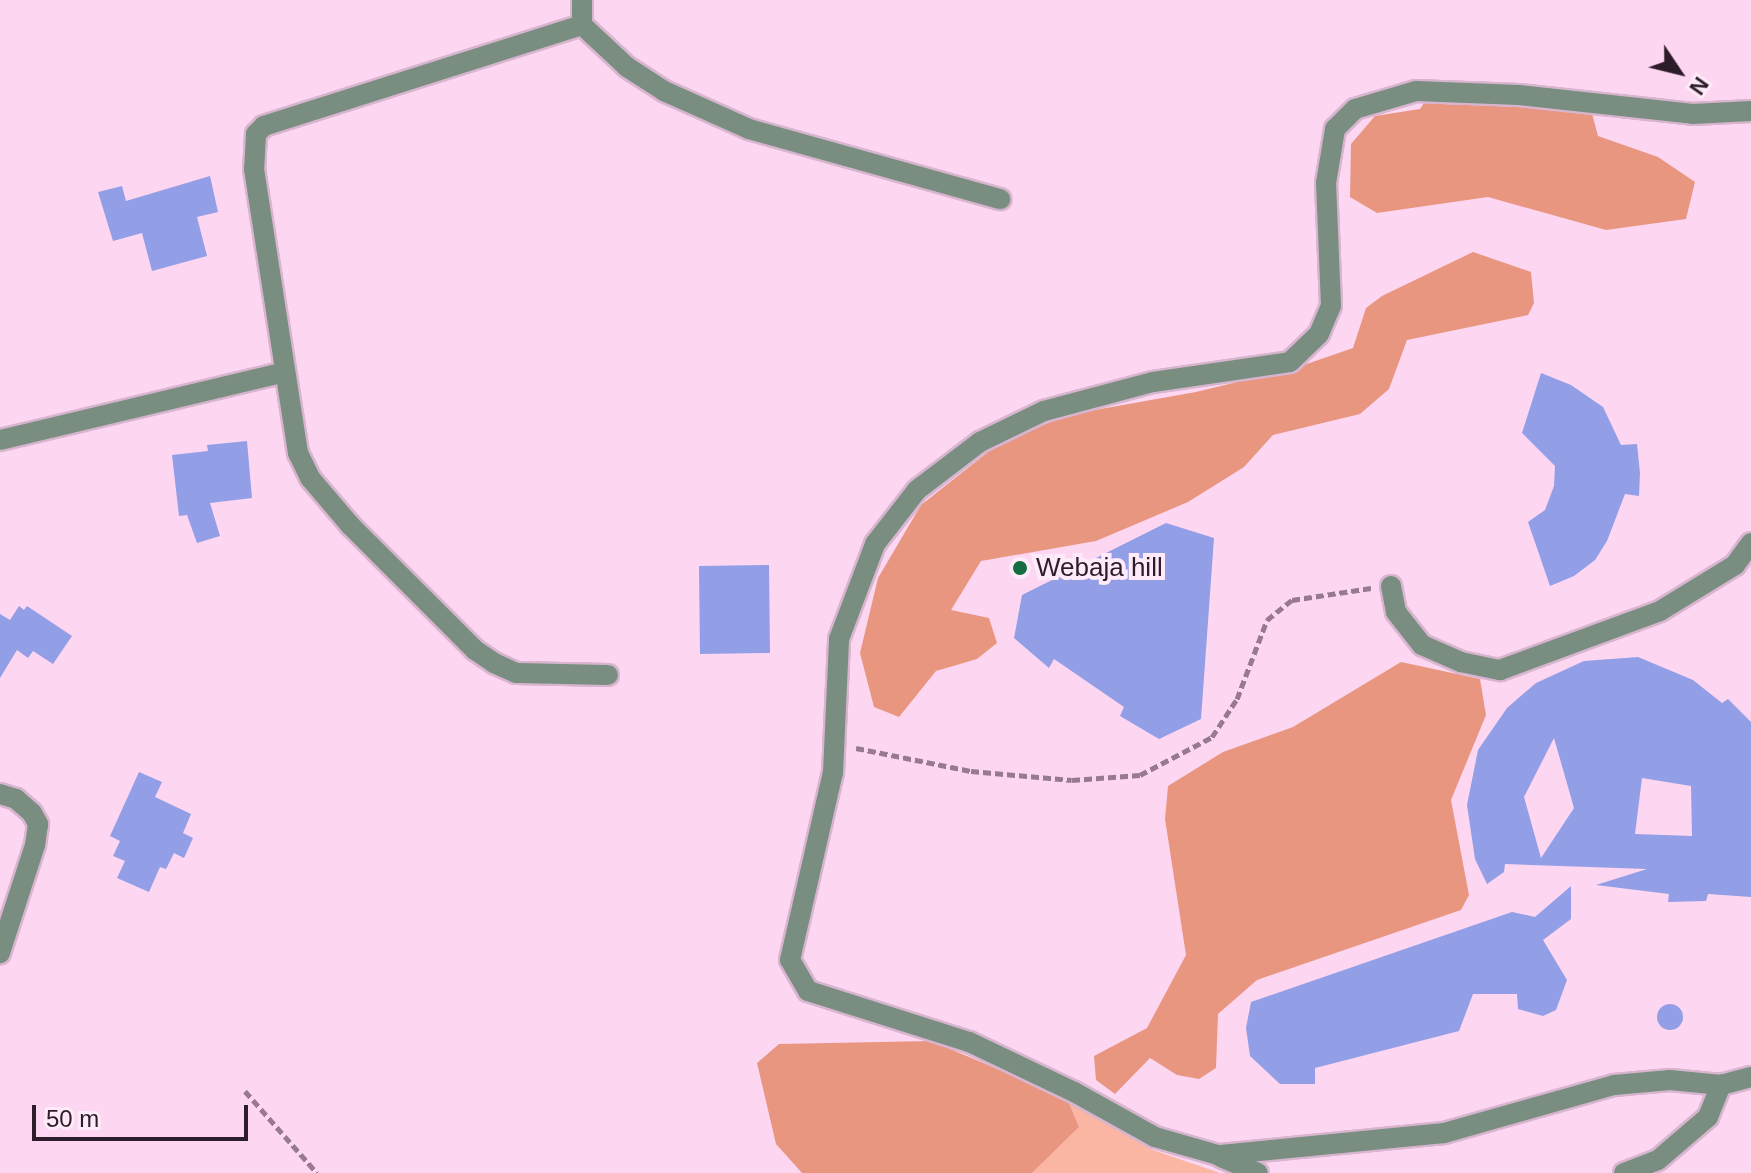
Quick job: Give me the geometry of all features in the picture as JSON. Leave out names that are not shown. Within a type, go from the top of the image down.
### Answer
[{"type":"street","points":[[582,0],[582,25],[627,67],[664,91],[749,129],[1000,199]]},
{"type":"street","points":[[582,25],[264,126],[256,134],[254,169],[298,453],[310,478],[350,525],[475,650],[516,673],[608,675]]},
{"type":"street","points":[[1258,1173],[1218,1155],[1155,1137],[1074,1092],[969,1042],[808,991],[790,960],[833,773],[839,639],[875,544],[917,490],[980,442],[1044,411],[1153,382],[1290,362],[1319,334],[1331,306],[1326,183],[1335,129],[1355,109],[1416,91],[1519,95],[1693,114],[1751,111]]},
{"type":"street","points":[[0,440],[285,372]]},
{"type":"street","points":[[1391,586],[1396,612],[1422,645],[1461,662],[1500,670],[1660,611],[1735,565],[1751,543]]},
{"type":"street","points":[[0,794],[16,799],[32,813],[38,824],[35,845],[0,953]]},
{"type":"street","points":[[1218,1155],[1444,1133],[1614,1085],[1670,1080],[1721,1085],[1751,1077]]},
{"type":"street","points":[[1624,1173],[1658,1160],[1708,1117],[1721,1085]]},
{"type":"path","points":[[834,744],[971,771],[1072,780],[1140,775],[1212,737],[1237,699],[1267,620],[1292,600],[1391,586]]},
{"type":"path","points":[[245,1091],[317,1173]]},
{"type":"shaded area","points":[[1439,81],[1476,83],[1590,106],[1598,136],[1658,157],[1695,182],[1686,219],[1606,230],[1488,197],[1377,213],[1350,197],[1351,144],[1375,116],[1420,109]]},
{"type":"shaded area","points":[[1473,252],[1531,272],[1534,303],[1528,315],[1407,340],[1389,389],[1360,414],[1273,435],[1244,467],[1188,502],[1096,541],[981,561],[951,610],[989,618],[997,643],[977,659],[936,671],[899,717],[874,707],[860,653],[878,578],[921,505],[1007,437],[1078,413],[1196,392],[1295,368],[1353,348],[1366,308],[1382,296]]},
{"type":"shaded area","points":[[1401,662],[1480,679],[1486,715],[1451,800],[1469,895],[1461,910],[1257,980],[1218,1014],[1216,1068],[1199,1079],[1177,1075],[1150,1058],[1115,1094],[1096,1080],[1094,1056],[1147,1028],[1186,955],[1165,819],[1168,786],[1223,752],[1293,727]]},
{"type":"shaded area","points":[[931,1041],[1067,1098],[1079,1127],[1032,1173],[802,1173],[776,1144],[757,1063],[779,1044]]},
{"type":"shaded area","points":[[1067,1098],[1150,1149],[1220,1173],[1032,1173],[1079,1127]]},
{"type":"building","points":[[210,176],[218,212],[197,217],[207,256],[152,271],[142,233],[113,241],[98,192],[122,186],[126,201]]},
{"type":"building","points":[[1541,373],[1571,385],[1603,407],[1621,445],[1637,444],[1640,473],[1639,496],[1625,494],[1607,541],[1595,560],[1574,576],[1550,586],[1528,522],[1545,510],[1554,486],[1555,466],[1522,433]]},
{"type":"building","points":[[247,441],[252,498],[210,503],[220,536],[197,543],[187,515],[179,516],[172,455],[208,451],[207,445]]},
{"type":"building","points":[[1166,523],[1214,538],[1201,719],[1159,739],[1120,716],[1124,707],[1054,659],[1049,668],[1014,638],[1022,595]]},
{"type":"building","points":[[769,565],[770,653],[700,654],[699,566]]},
{"type":"building","points":[[19,606],[24,610],[27,606],[72,636],[53,664],[33,651],[28,658],[17,650],[0,678],[0,614],[10,620]]},
{"type":"building","points":[[1638,657],[1693,680],[1722,703],[1728,699],[1751,722],[1751,897],[1708,894],[1706,901],[1668,902],[1669,894],[1596,885],[1647,869],[1505,864],[1504,872],[1487,884],[1475,859],[1467,805],[1478,750],[1507,708],[1536,683],[1584,661]],"holes":[[[1554,738],[1574,808],[1541,858],[1524,797]],[[1642,778],[1691,786],[1692,836],[1635,834]]]},
{"type":"building","points":[[139,772],[162,782],[155,797],[191,814],[183,833],[193,838],[184,858],[174,853],[166,869],[160,867],[149,892],[117,878],[125,861],[113,856],[120,841],[110,836]]},
{"type":"building","points":[[1571,886],[1571,919],[1543,940],[1567,980],[1556,1010],[1543,1016],[1518,1009],[1517,994],[1473,994],[1459,1031],[1315,1068],[1315,1084],[1280,1084],[1250,1056],[1246,1028],[1251,1002],[1512,912],[1535,917]]},
{"type":"building","points":[[1670,1004],[1679,1008],[1683,1017],[1679,1026],[1670,1030],[1661,1026],[1657,1017],[1661,1008]]},
{"type":"place","name":"Webaja hill","points":[[1020,568]]}]
